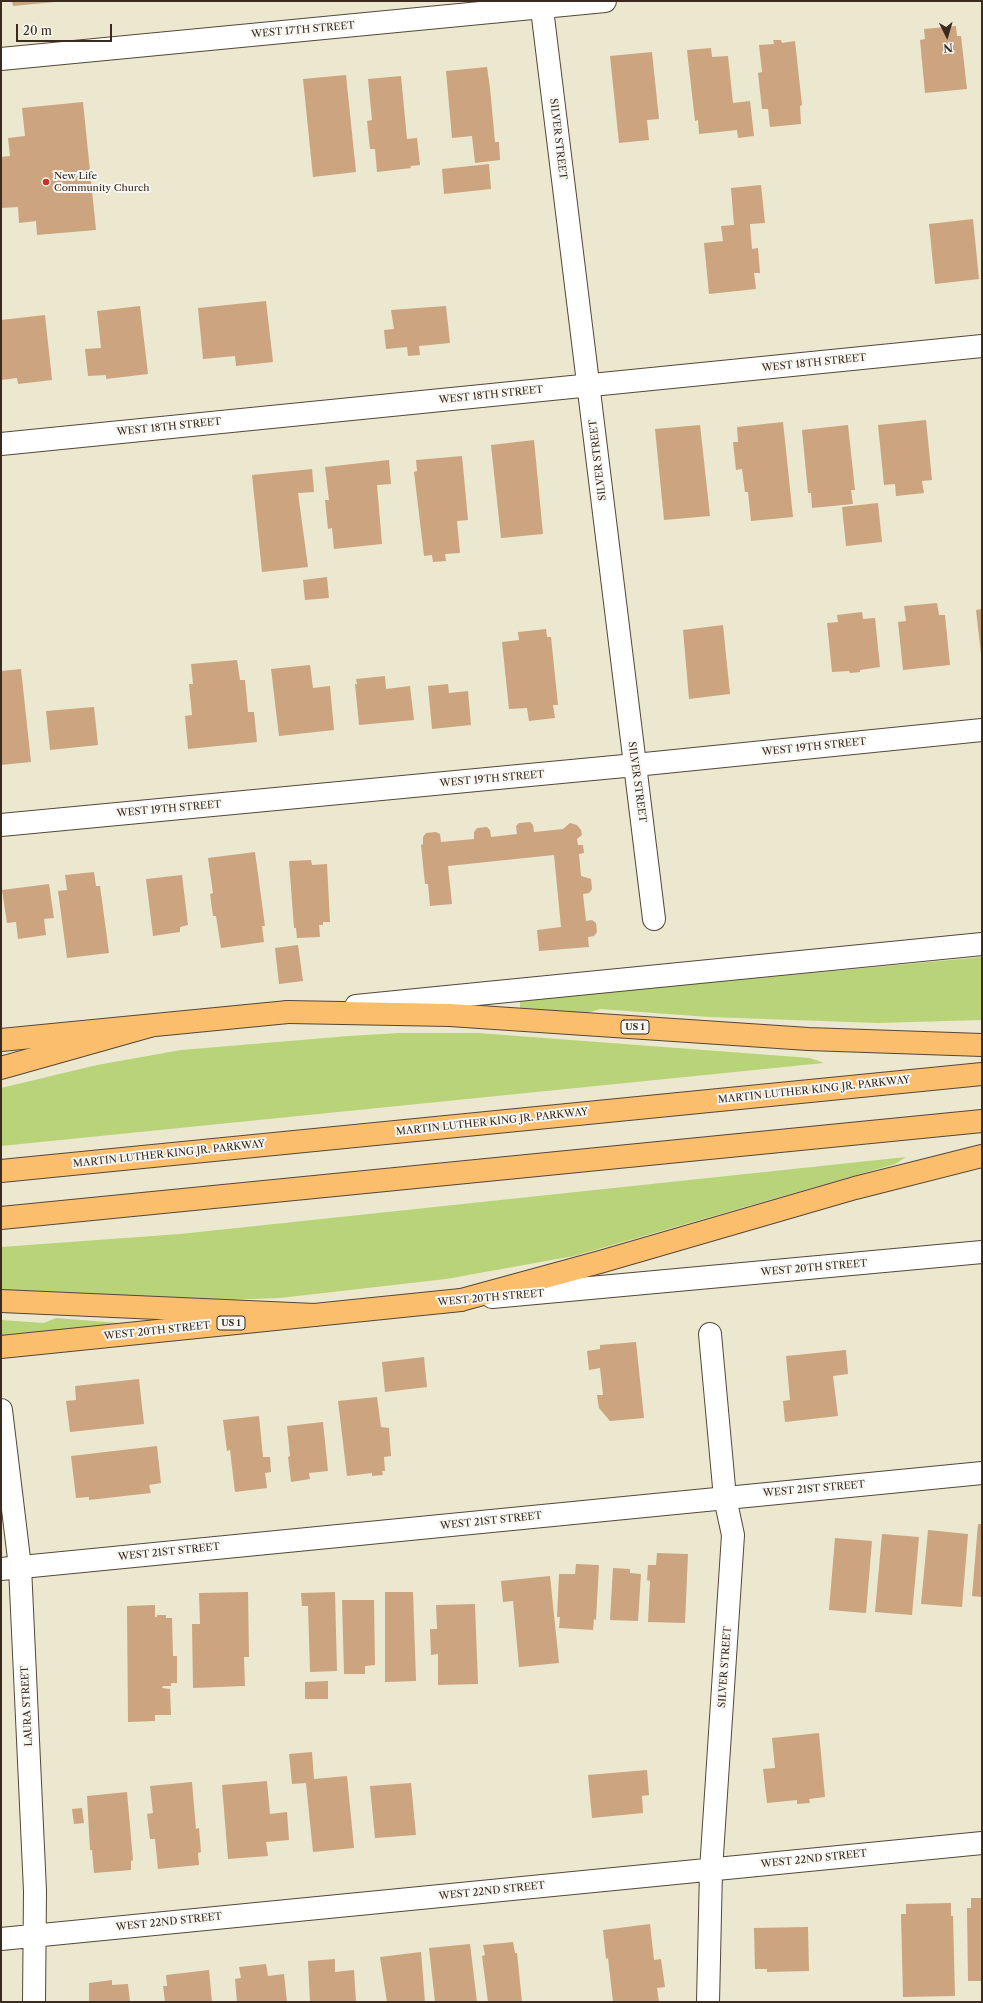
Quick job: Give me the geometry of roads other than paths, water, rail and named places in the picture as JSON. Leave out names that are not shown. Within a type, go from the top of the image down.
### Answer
[{"type":"main road","name":"US 1","points":[[1,1040],[288,1012],[450,1015],[801,1038],[982,1045]]},
{"type":"main road","points":[[1,1068],[150,1026]]},
{"type":"main road","name":"MARTIN LUTHER KING JR. PARKWAY","points":[[1,1171],[982,1074]]},
{"type":"main road","points":[[1,1218],[982,1121]]},
{"type":"main road","points":[[461,1300],[600,1262],[855,1188],[982,1156]]},
{"type":"main road","name":"WEST 20TH STREET","points":[[1,1347],[461,1300]]},
{"type":"main road","points":[[1,1301],[314,1315]]},
{"type":"street","name":"WEST 17TH STREET","points":[[1,58],[541,4],[605,1]]},
{"type":"street","name":"SILVER STREET","points":[[541,4],[654,919]]},
{"type":"street","name":"WEST 18TH STREET","points":[[1,444],[982,346]]},
{"type":"street","name":"WEST 19TH STREET","points":[[1,825],[634,765],[982,730]]},
{"type":"street","points":[[288,1012],[982,944]]},
{"type":"street","name":"WEST 20TH STREET","points":[[461,1300],[982,1252]]},
{"type":"street","name":"SILVER STREET","points":[[708,2002],[711,1870],[733,1535],[726,1498],[710,1334]]},
{"type":"street","name":"LAURA STREET","points":[[1,1410],[10,1568],[35,1883],[34,2002]]},
{"type":"street","name":"WEST 21ST STREET","points":[[10,1568],[982,1473]]},
{"type":"street","name":"WEST 22ND STREET","points":[[1,1938],[982,1843]]},
{"type":"place","name":"New Life Community Church","points":[[46,182]]}]
